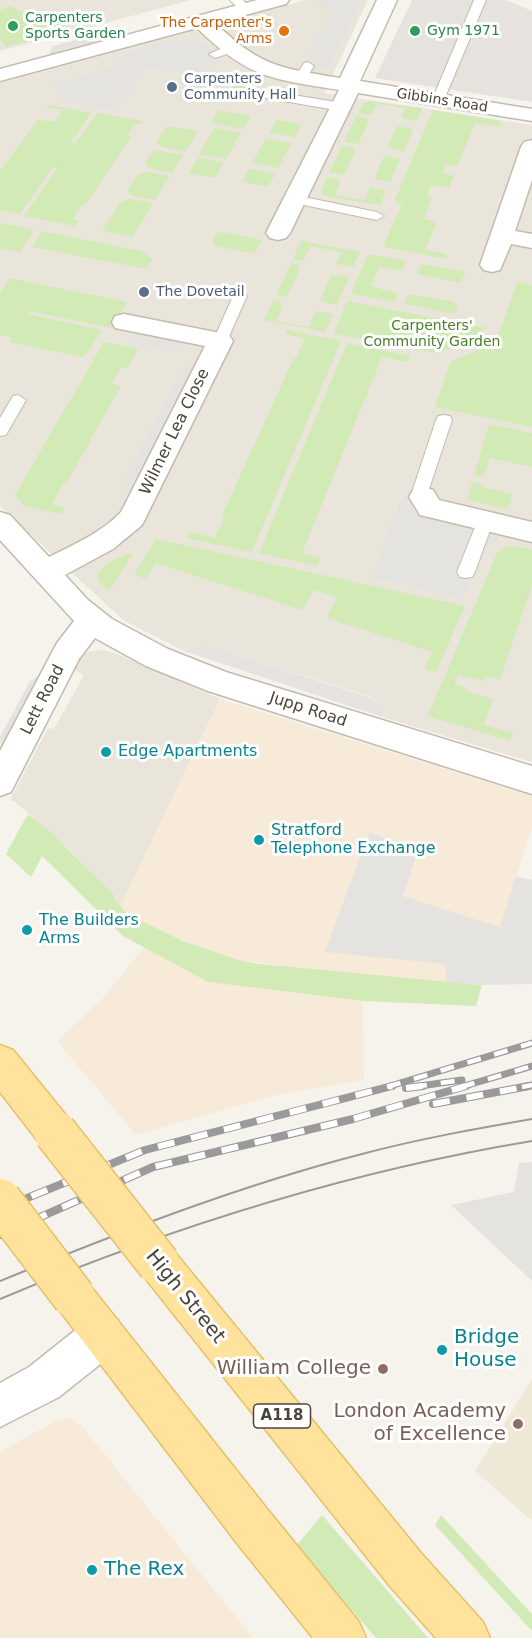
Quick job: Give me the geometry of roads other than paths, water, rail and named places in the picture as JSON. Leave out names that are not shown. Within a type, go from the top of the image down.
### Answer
[{"type":"main road","name":"High Street","points":[[0,1063],[405,1569],[467,1638]]},
{"type":"main road","points":[[0,1200],[102,1335],[343,1638]]},
{"type":"street","points":[[0,75],[201,21],[240,5],[279,0]]},
{"type":"street","points":[[278,233],[347,93],[387,0]]},
{"type":"street","name":"Gibbins Road","points":[[201,21],[222,51],[256,67],[304,72],[347,93],[438,100],[532,115]]},
{"type":"street","points":[[492,265],[532,147]]},
{"type":"street","points":[[501,235],[532,241]]},
{"type":"street","points":[[124,322],[220,341]]},
{"type":"street","name":"Wilmer Lea Close","points":[[45,572],[109,538],[123,529],[132,518],[220,341]]},
{"type":"street","points":[[423,497],[429,508],[532,532]]},
{"type":"street","name":"Jupp Road","points":[[0,522],[91,621],[126,644],[195,672],[532,780]]},
{"type":"street","name":"Lett Road","points":[[0,782],[68,651],[91,621]]},
{"type":"street","points":[[0,1406],[44,1382],[102,1335]]},
{"type":"lane","points":[[438,100],[480,0]]},
{"type":"lane","points":[[269,95],[347,93]]},
{"type":"lane","points":[[294,199],[377,216]]},
{"type":"lane","points":[[220,341],[240,296]]},
{"type":"lane","points":[[0,431],[18,400]]},
{"type":"lane","points":[[423,497],[422,489],[444,420]]},
{"type":"lane","points":[[466,572],[485,522]]},
{"type":"tram line","points":[[0,1281],[134,1228],[270,1181],[404,1144],[532,1119]]},
{"type":"tram line","points":[[0,1299],[64,1273],[195,1226],[329,1185],[464,1153],[532,1141]]},
{"type":"railway","points":[[387,1087],[532,1043]]},
{"type":"railway","points":[[461,1087],[532,1066]]},
{"type":"railway","points":[[413,1087],[462,1080]]},
{"type":"railway","points":[[522,1087],[532,1085]]},
{"type":"railway","points":[[0,1209],[145,1150],[392,1086]]},
{"type":"railway","points":[[406,1088],[423,1086]]},
{"type":"railway","points":[[0,1235],[153,1167],[353,1119],[466,1086]]},
{"type":"railway","points":[[433,1104],[529,1086]]},
{"type":"place","name":"Carpenters Sports Garden","points":[[13,26]]},
{"type":"place","name":"The Carpenter's Arms","points":[[284,31]]},
{"type":"place","name":"Gym 1971","points":[[415,31]]},
{"type":"place","name":"Carpenters Community Hall","points":[[172,87]]},
{"type":"place","name":"The Dovetail","points":[[144,292]]},
{"type":"place","name":"Edge Apartments","points":[[106,752]]},
{"type":"place","name":"Stratford Telephone Exchange","points":[[259,840]]},
{"type":"place","name":"The Builders Arms","points":[[27,930]]},
{"type":"place","name":"Bridge House","points":[[442,1350]]},
{"type":"place","name":"William College","points":[[383,1369]]},
{"type":"place","name":"London Academy of Excellence","points":[[518,1424]]},
{"type":"place","name":"The Rex","points":[[92,1570]]},
{"type":"park label","name":"Carpenters' Community Garden","points":[[432,334]]}]
